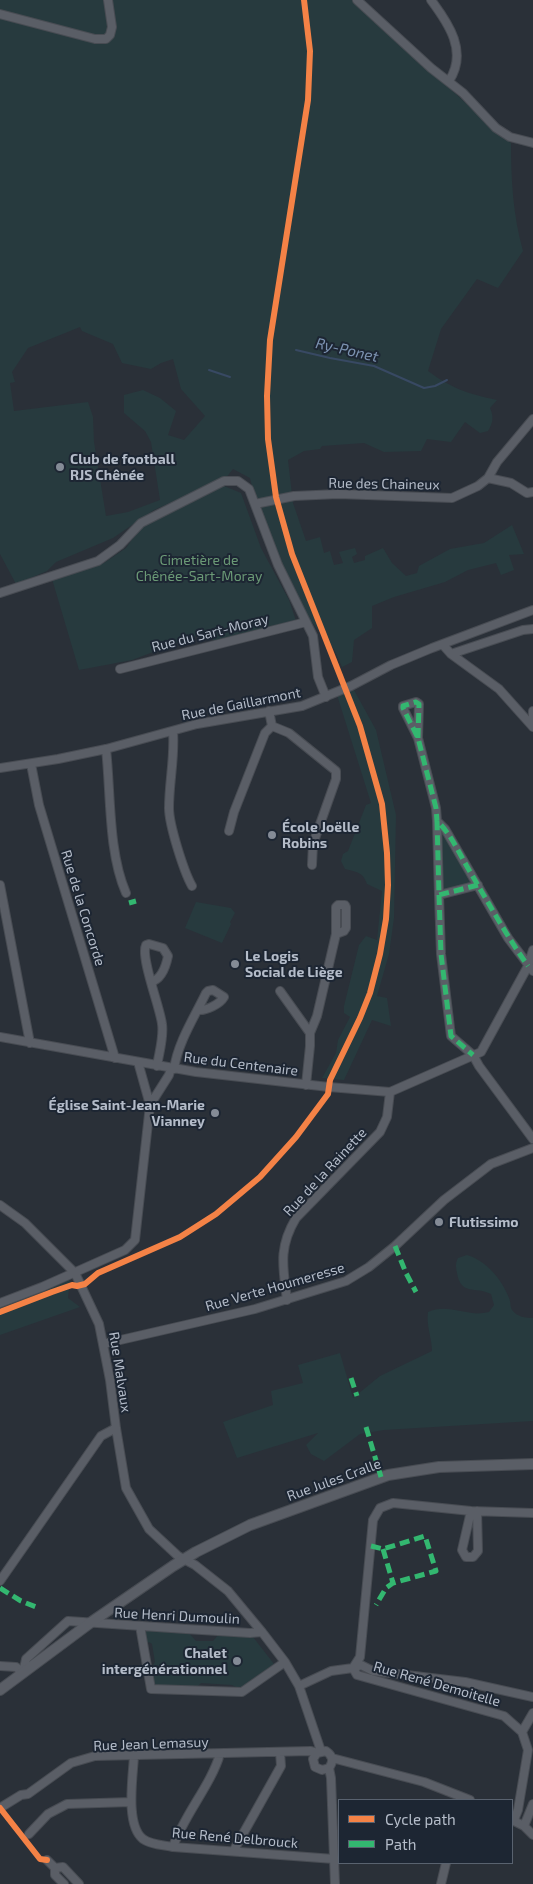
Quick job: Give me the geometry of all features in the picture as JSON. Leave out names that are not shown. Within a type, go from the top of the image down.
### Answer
[{"type":"street","points":[[0,14],[104,40],[108,38],[112,31],[108,0]]},
{"type":"street","points":[[357,0],[449,81],[496,128],[510,137],[533,143]]},
{"type":"street","points":[[431,0],[450,26],[456,47],[457,62],[454,74],[449,81]]},
{"type":"street","points":[[533,419],[498,462],[488,478],[511,483],[526,493],[533,492]]},
{"type":"street","name":"Rue des Chaineux","points":[[258,503],[294,496],[338,494],[452,498],[478,486],[488,478]]},
{"type":"street","points":[[0,593],[98,561],[120,545],[141,523],[224,481],[238,481],[249,489],[258,503],[278,565],[313,636],[318,677],[326,697]]},
{"type":"street","name":"Rue de Gaillarmont","points":[[0,768],[31,764],[106,749],[197,724],[302,706],[326,697],[390,665],[533,610]]},
{"type":"street","name":"Rue du Sart-Moray","points":[[120,669],[306,622]]},
{"type":"street","points":[[451,654],[523,630],[533,629]]},
{"type":"street","points":[[443,645],[451,654],[500,689],[533,727]]},
{"type":"street","points":[[268,711],[272,726]]},
{"type":"street","points":[[533,711],[533,727]]},
{"type":"street","points":[[228,831],[265,733],[272,726]]},
{"type":"street","points":[[272,726],[289,733],[336,771],[336,779],[313,844],[312,865]]},
{"type":"street","points":[[173,731],[174,744],[168,810],[186,876],[192,886]]},
{"type":"street","points":[[418,738],[436,808],[441,954],[451,1036],[473,1055],[479,1066],[533,1139]]},
{"type":"street","points":[[106,749],[107,781],[114,839],[120,880],[126,893]]},
{"type":"street","name":"Rue de la Concorde","points":[[31,764],[39,805],[115,1058]]},
{"type":"street","points":[[437,821],[445,828],[508,938],[530,968]]},
{"type":"street","points":[[0,885],[30,1043]]},
{"type":"street","points":[[439,895],[478,885]]},
{"type":"street","points":[[306,1085],[310,1033],[317,1016],[336,934]]},
{"type":"street","points":[[151,982],[161,975],[168,956],[163,948],[149,944],[146,945],[144,952],[151,982],[162,1025],[156,1066]]},
{"type":"street","points":[[473,1055],[481,1052],[530,968],[533,950]]},
{"type":"street","points":[[280,991],[310,1033]]},
{"type":"street","points":[[150,1105],[169,1075],[177,1053],[198,1010]]},
{"type":"street","name":"Rue du Centenaire","points":[[0,1037],[172,1069],[306,1085],[390,1092],[473,1055]]},
{"type":"street","points":[[0,1303],[125,1250],[135,1240],[150,1105],[138,1062]]},
{"type":"street","name":"Rue de la Rainette","points":[[287,1300],[283,1247],[288,1232],[296,1218],[380,1132],[388,1117],[390,1092]]},
{"type":"street","name":"Rue Verte Houmeresse","points":[[103,1344],[287,1300],[355,1277],[395,1246],[444,1200],[491,1164],[533,1148]]},
{"type":"street","name":"Rue Malvaux","points":[[0,1205],[25,1223],[75,1272],[99,1324],[110,1380],[126,1488],[149,1529],[184,1559],[228,1591],[285,1662],[299,1686],[319,1752]]},
{"type":"street","points":[[0,1581],[101,1436],[116,1428]]},
{"type":"street","name":"Rue Jules Cralle","points":[[0,1690],[90,1623],[184,1559],[250,1525],[388,1475],[439,1467],[533,1464]]},
{"type":"street","name":"Rue René Demoitelle","points":[[353,1668],[360,1657],[373,1525],[380,1508],[393,1503],[474,1511],[533,1512]]},
{"type":"street","points":[[474,1511],[478,1551],[473,1557],[466,1557],[462,1550],[474,1511]]},
{"type":"street","name":"Rue Henri Dumoulin","points":[[23,1673],[26,1659],[30,1654],[68,1621],[250,1633],[262,1632]]},
{"type":"street","points":[[140,1626],[151,1689],[242,1692],[285,1662]]},
{"type":"street","name":"Rue René Demoitelle","points":[[299,1686],[331,1671],[361,1665],[373,1671],[465,1682],[533,1697]]},
{"type":"street","points":[[0,1666],[16,1667],[23,1673]]},
{"type":"street","name":"Rue René Demoitelle","points":[[353,1668],[357,1674],[504,1716],[522,1732]]},
{"type":"street","points":[[533,1713],[522,1732],[528,1750],[518,1810],[513,1820],[524,1826],[533,1835]]},
{"type":"street","points":[[329,1768],[322,1770],[315,1767],[313,1759],[319,1752],[326,1751],[332,1758],[424,1782],[467,1799]]},
{"type":"street","points":[[234,1850],[280,1766],[280,1752]]},
{"type":"street","name":"Rue Jean Lemasuy","points":[[0,1808],[21,1795],[28,1794],[71,1763],[95,1756],[319,1752]]},
{"type":"street","points":[[173,1847],[203,1787],[216,1768],[220,1754]]},
{"type":"street","name":"Rue René Delbrouck","points":[[134,1756],[131,1802],[136,1828],[143,1838],[153,1843],[173,1847],[334,1858]]},
{"type":"street","points":[[332,1758],[332,1764],[329,1768],[331,1778],[334,1884]]},
{"type":"street","points":[[29,1834],[48,1814],[67,1804],[131,1802]]},
{"type":"street","points":[[524,1826],[533,1804]]},
{"type":"street","points":[[518,1810],[528,1815]]},
{"type":"street","points":[[47,1860],[55,1868],[55,1875],[64,1884]]},
{"type":"street","points":[[441,1884],[446,1864]]},
{"type":"street","points":[[55,1868],[63,1867],[79,1884]]},
{"type":"green space","points":[[0,0],[356,0],[490,126],[511,143],[513,197],[523,251],[498,288],[477,279],[441,329],[428,371],[460,390],[497,400],[490,408],[492,420],[488,431],[480,433],[465,422],[451,442],[427,439],[421,451],[384,452],[364,443],[322,446],[320,449],[304,451],[288,460],[293,503],[306,541],[320,537],[324,553],[330,551],[334,565],[343,563],[339,552],[355,548],[357,554],[352,557],[354,563],[365,560],[365,556],[383,548],[392,563],[406,576],[417,573],[419,566],[450,549],[484,543],[512,525],[524,554],[509,555],[514,570],[501,575],[496,563],[468,570],[445,582],[394,597],[372,606],[372,628],[354,640],[352,662],[342,667],[334,649],[310,620],[280,563],[255,498],[250,478],[233,469],[225,479],[154,510],[113,538],[56,562],[47,571],[16,584],[0,554]],"holes":[[[80,327],[82,331],[113,344],[122,363],[151,369],[173,359],[181,389],[205,416],[184,440],[168,435],[176,411],[160,398],[143,390],[124,395],[124,413],[145,431],[151,442],[160,500],[128,512],[106,516],[94,442],[93,417],[88,402],[14,411],[10,383],[15,382],[12,372],[28,348]]]},
{"type":"green space","name":"Cimetière de Chênée-Sart-Moray","points":[[224,486],[241,493],[261,548],[289,600],[296,621],[214,641],[209,631],[132,660],[79,670],[52,579],[104,563],[126,548],[141,527]]},
{"type":"green space","points":[[354,690],[376,730],[396,815],[394,918],[389,954],[377,996],[387,998],[391,1026],[372,1020],[344,1080],[322,1078],[336,1053],[338,1040],[350,1017],[344,1013],[344,1006],[359,945],[366,936],[377,940],[382,891],[367,884],[364,877],[359,873],[345,869],[341,861],[343,854],[348,851],[366,805],[371,803],[337,695]]},
{"type":"green space","points":[[441,833],[444,833],[472,882],[471,885],[443,889]]},
{"type":"green space","points":[[196,902],[231,908],[235,913],[222,943],[185,928]]},
{"type":"green space","points":[[467,1255],[487,1266],[498,1278],[510,1300],[511,1309],[516,1314],[522,1317],[533,1318],[533,1421],[384,1430],[360,1434],[324,1461],[311,1454],[306,1445],[318,1433],[237,1458],[223,1422],[273,1405],[271,1391],[303,1383],[298,1365],[340,1353],[353,1398],[380,1376],[432,1351],[428,1312],[445,1309],[474,1313],[489,1312],[494,1305],[491,1294],[465,1288],[459,1280],[456,1262],[458,1258]]},
{"type":"green space","points":[[70,1277],[68,1298],[80,1307],[0,1335],[0,1307]]},
{"type":"green space","points":[[149,1630],[189,1633],[196,1641],[213,1641],[219,1634],[253,1637],[274,1664],[240,1689],[232,1685],[201,1683],[195,1689],[157,1686],[152,1681],[150,1670],[155,1662],[152,1644],[149,1642],[145,1647],[144,1632]]},
{"type":"waterway","name":"Ry-Ponet","points":[[296,350],[374,366],[424,388],[435,386],[447,380]]},
{"type":"waterway","name":"Ry-Ponet","points":[[209,370],[230,377]]},
{"type":"marked path","points":[[418,738],[419,704],[416,702],[403,706],[403,708],[418,738],[436,808],[437,821]]},
{"type":"marked path","points":[[478,885],[439,895],[437,821],[451,838],[497,918],[528,966]]},
{"type":"marked path","points":[[439,895],[441,954],[451,1036],[473,1055]]},
{"type":"marked path","points":[[129,903],[136,901]]},
{"type":"marked path","points":[[395,1246],[416,1292]]},
{"type":"marked path","points":[[351,1378],[357,1396]]},
{"type":"marked path","points":[[366,1427],[381,1477]]},
{"type":"marked path","points":[[371,1546],[383,1549],[425,1536],[436,1571],[393,1583],[386,1588],[376,1605]]},
{"type":"marked path","points":[[383,1549],[393,1583]]},
{"type":"marked path","points":[[0,1588],[21,1601],[36,1607]]},
{"type":"cycle path","points":[[0,1312],[72,1285],[85,1284],[98,1273],[180,1237],[216,1214],[260,1177],[296,1137],[328,1094],[330,1080],[370,993],[380,954],[386,919],[388,885],[382,804],[360,726],[292,554],[276,497],[268,439],[267,396],[270,340],[308,100],[310,51],[304,0]]},
{"type":"cycle path","points":[[0,1808],[40,1859],[47,1860]]},
{"type":"place","name":"Club de football RJS Chênée","points":[[60,467]]},
{"type":"place","name":"École Joëlle Robins","points":[[272,835]]},
{"type":"place","name":"Le Logis Social de Liège","points":[[235,964]]},
{"type":"place","name":"Église Saint-Jean-Marie Vianney","points":[[215,1113]]},
{"type":"place","name":"Flutissimo","points":[[439,1222]]},
{"type":"place","name":"Chalet intergénérationnel","points":[[237,1661]]}]
